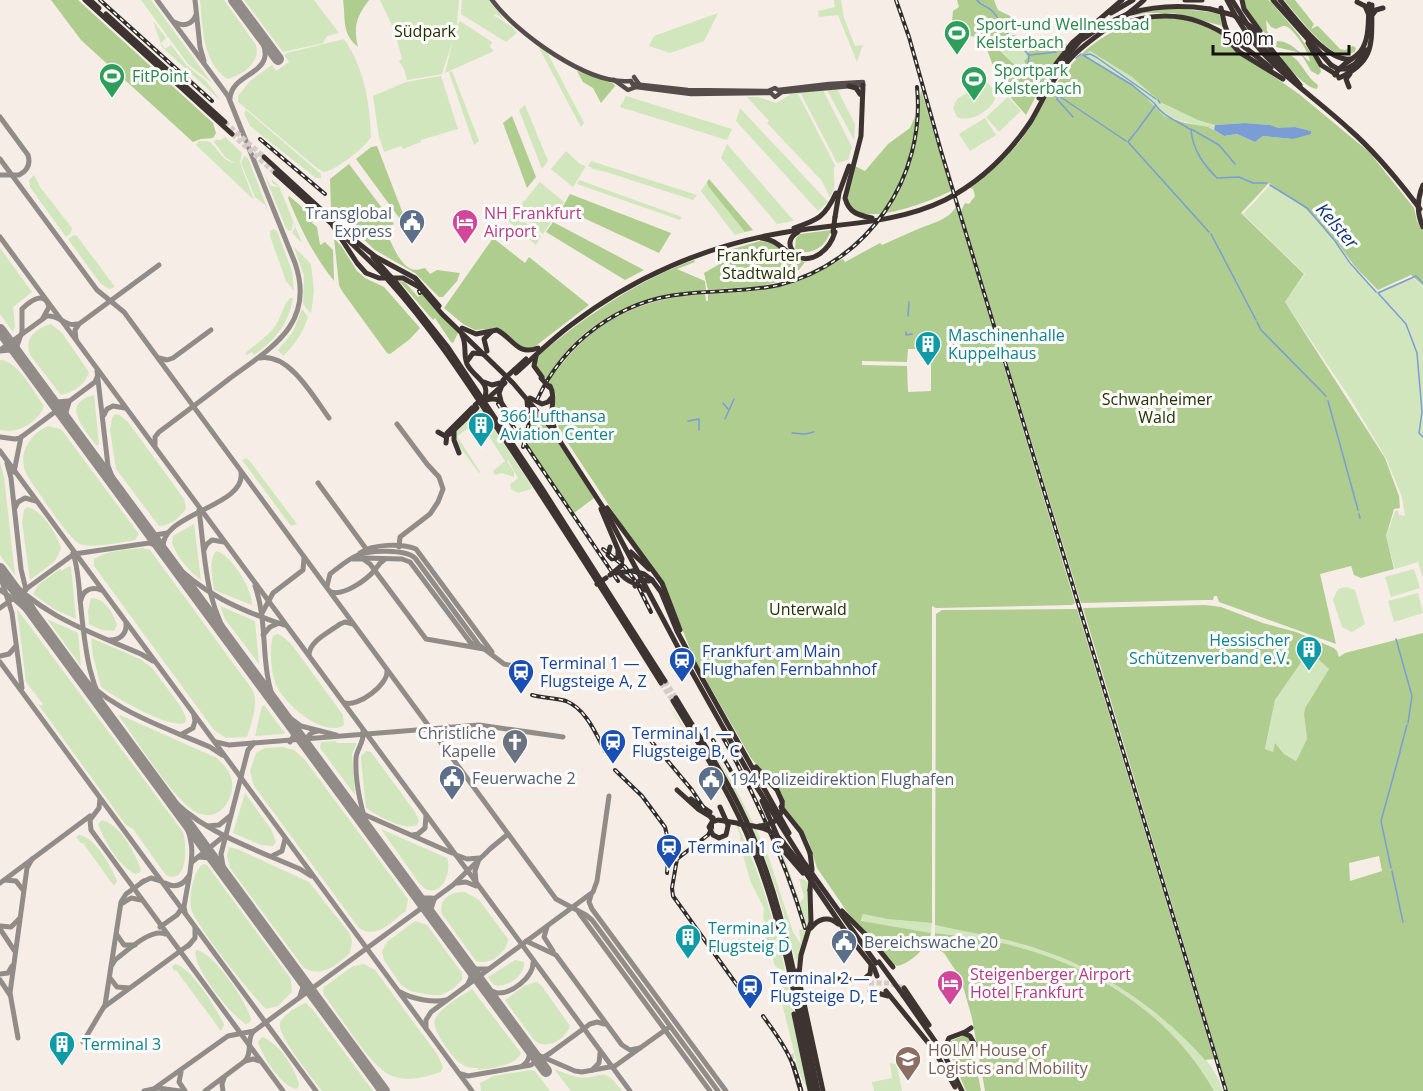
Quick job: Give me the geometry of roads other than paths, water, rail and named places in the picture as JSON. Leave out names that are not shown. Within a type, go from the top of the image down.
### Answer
[{"type":"highway","points":[[85,0],[232,134]]},
{"type":"highway","points":[[90,0],[225,122]]},
{"type":"highway","points":[[446,443],[447,435],[453,428],[538,350],[591,307],[656,270],[719,245],[763,233],[897,214],[928,204],[962,187],[993,163],[1017,135],[1056,64],[1070,45],[1122,0]]},
{"type":"highway","points":[[1096,21],[1133,0]]},
{"type":"highway","points":[[1185,0],[1201,0]]},
{"type":"highway","points":[[1229,0],[1277,64],[1360,134],[1387,163],[1422,209]]},
{"type":"highway","points":[[1229,0],[1241,26],[1261,53],[1283,75],[1365,143],[1415,199]]},
{"type":"highway","points":[[1242,0],[1243,8],[1300,85]]},
{"type":"highway","points":[[1273,0],[1329,67],[1340,74],[1352,72]]},
{"type":"highway","points":[[1046,85],[1072,49],[1144,1]]},
{"type":"highway","points":[[1280,1],[1319,44],[1338,58],[1350,59]]},
{"type":"highway","points":[[1349,87],[1346,79],[1366,58],[1371,38],[1370,15],[1365,7],[1357,2]]},
{"type":"highway","points":[[1340,74],[1350,59],[1360,52],[1364,44],[1371,5]]},
{"type":"highway","points":[[461,329],[476,334],[497,330],[522,350],[538,350],[593,309],[648,277],[697,256],[756,238],[903,215],[937,203],[963,189],[985,173],[1008,151],[1025,129],[1068,61],[1121,16],[1147,8],[1175,6],[1210,9],[1233,15],[1255,29],[1267,42]]},
{"type":"highway","points":[[1221,8],[1233,45],[1239,52],[1316,102]]},
{"type":"highway","points":[[1370,15],[1383,8]]},
{"type":"highway","points":[[1107,26],[1154,16],[1177,16],[1199,20],[1227,33],[1291,85]]},
{"type":"highway","points":[[1340,74],[1360,59],[1371,38]]},
{"type":"highway","points":[[1329,67],[1338,69],[1340,74]]},
{"type":"highway","points":[[863,84],[858,135],[846,201],[854,213],[872,218]]},
{"type":"highway","points":[[861,94],[863,84]]},
{"type":"highway","points":[[849,86],[856,88],[861,94]]},
{"type":"highway","points":[[264,157],[358,243],[447,346],[543,490],[663,682]]},
{"type":"highway","points":[[756,238],[773,241],[794,256],[806,258],[823,252],[830,244],[837,217],[839,193],[852,165]]},
{"type":"highway","points":[[794,228],[813,222],[825,213],[852,165]]},
{"type":"highway","points":[[275,173],[390,278]]},
{"type":"highway","points":[[1423,185],[1418,205],[1419,218],[1423,226]]},
{"type":"highway","points":[[333,226],[366,273],[379,278],[403,278],[419,287],[530,398],[583,468],[631,552],[650,596],[723,730],[789,833],[878,963]]},
{"type":"highway","points":[[804,229],[794,234],[790,244],[794,252],[804,256],[813,255],[821,250],[829,242],[834,232]]},
{"type":"highway","points":[[358,243],[415,278],[452,321]]},
{"type":"highway","points":[[461,329],[466,345],[467,364],[485,385],[487,397]]},
{"type":"highway","points":[[517,369],[522,360],[521,353],[498,332],[486,335],[484,342],[487,353],[553,428],[595,494],[732,739],[789,833]]},
{"type":"highway","points":[[538,350],[534,363],[541,377]]},
{"type":"highway","points":[[487,353],[473,353],[468,363],[486,384],[502,383]]},
{"type":"highway","points":[[517,369],[532,368],[549,386],[553,395],[551,415],[553,428]]},
{"type":"highway","points":[[502,383],[500,398],[515,417],[521,417],[528,411],[524,395]]},
{"type":"highway","points":[[530,398],[540,404],[548,402],[552,394],[549,386]]},
{"type":"highway","points":[[487,397],[499,401],[514,418],[537,417],[553,428]]},
{"type":"highway","points":[[447,435],[440,429],[453,428]]},
{"type":"highway","points":[[453,428],[454,440],[459,453]]},
{"type":"highway","points":[[595,494],[622,561],[615,573],[597,584]]},
{"type":"highway","points":[[607,508],[662,583],[692,660]]},
{"type":"highway","points":[[610,547],[608,555],[612,559],[618,557],[618,549]]},
{"type":"highway","points":[[631,552],[660,583],[669,612]]},
{"type":"highway","points":[[615,573],[644,574],[659,589],[692,660],[747,757],[759,784],[820,886]]},
{"type":"highway","points":[[615,573],[641,586],[650,596]]},
{"type":"highway","points":[[635,586],[640,580],[651,581]]},
{"type":"highway","points":[[794,966],[745,828],[723,784],[674,700],[719,768],[738,803],[763,860],[794,966],[814,1091]]},
{"type":"highway","points":[[747,757],[775,788],[783,801],[782,811],[776,820],[768,825],[755,826]]},
{"type":"highway","points":[[759,784],[769,820]]},
{"type":"highway","points":[[759,784],[801,832],[810,853],[812,869],[810,930],[794,966]]},
{"type":"highway","points":[[677,790],[698,809],[718,820],[769,830],[783,842],[820,886],[947,1058]]},
{"type":"highway","points":[[691,798],[710,812],[737,823]]},
{"type":"highway","points":[[758,800],[783,851],[874,968],[877,976]]},
{"type":"highway","points":[[718,820],[712,822],[709,827],[716,837],[722,838],[726,836],[728,826],[720,807]]},
{"type":"highway","points":[[797,860],[812,887]]},
{"type":"highway","points":[[842,911],[872,941],[893,967]]},
{"type":"highway","points":[[810,930],[817,922],[826,919],[835,921],[843,928]]},
{"type":"highway","points":[[865,957],[871,968],[870,976],[865,980],[818,978],[869,983]]},
{"type":"highway","points":[[795,982],[823,1091]]},
{"type":"highway","points":[[904,988],[933,1030],[962,1091]]},
{"type":"highway","points":[[870,991],[887,996],[898,1006]]},
{"type":"highway","points":[[886,991],[934,1050],[956,1089]]},
{"type":"highway","points":[[902,996],[938,1050],[956,1089]]},
{"type":"highway","points":[[947,1058],[948,1039],[971,1028]]},
{"type":"highway","points":[[963,1033],[970,1036],[975,1045]]},
{"type":"highway","points":[[793,1064],[801,1091]]},
{"type":"main road","points":[[492,0],[516,26],[549,50],[578,67],[625,84],[628,90],[633,86],[644,86],[771,92],[775,96],[779,91],[863,84]]},
{"type":"main road","points":[[633,77],[638,84],[644,86]]},
{"type":"main road","points":[[779,91],[863,84]]},
{"type":"main road","points":[[633,86],[701,94],[771,92]]},
{"type":"main road","points":[[762,93],[776,99],[791,91]]},
{"type":"water","points":[[1245,123],[1278,128],[1295,127],[1311,131],[1311,134],[1293,139],[1263,136],[1255,142],[1237,134],[1224,136],[1214,130],[1215,125]]},
{"type":"waterway","name":"Kelster","points":[[977,0],[993,12],[1008,34]]},
{"type":"waterway","points":[[1009,35],[1029,55],[1028,66],[1040,82]]},
{"type":"waterway","name":"Kelster","points":[[1013,38],[1063,46]]},
{"type":"waterway","points":[[1030,55],[1056,52]]},
{"type":"waterway","name":"Kelster","points":[[1076,58],[1081,54]]},
{"type":"waterway","name":"Kelster","points":[[1085,55],[1090,54],[1096,57],[1156,99]]},
{"type":"waterway","name":"Kelster","points":[[1083,55],[1132,85],[1153,102]]},
{"type":"waterway","points":[[1056,94],[1126,141]]},
{"type":"waterway","points":[[1057,95],[1057,99],[1073,117]]},
{"type":"waterway","name":"Kelster","points":[[1154,103],[1166,115],[1191,130],[1200,156],[1217,178],[1239,177],[1253,183],[1267,183]]},
{"type":"waterway","points":[[1136,132],[1155,106]]},
{"type":"waterway","name":"Kelster","points":[[1191,129],[1219,145],[1235,164]]},
{"type":"waterway","points":[[1135,133],[1128,142],[1209,232]]},
{"type":"waterway","name":"Kelster","points":[[1270,185],[1307,208],[1376,292]]},
{"type":"waterway","points":[[1211,234],[1256,320]]},
{"type":"waterway","name":"Kelster","points":[[1423,283],[1416,276],[1378,293],[1406,324],[1417,353],[1422,412],[1419,433],[1423,437]]},
{"type":"waterway","points":[[908,316],[909,302]]},
{"type":"waterway","points":[[1257,322],[1261,330],[1326,396]]},
{"type":"waterway","points":[[906,332],[906,335],[912,334]]},
{"type":"waterway","points":[[725,419],[734,399]]},
{"type":"waterway","points":[[1328,401],[1358,510]]},
{"type":"waterway","points":[[723,403],[728,409]]},
{"type":"waterway","points":[[688,421],[699,419],[699,430]]},
{"type":"waterway","points":[[792,433],[814,432]]},
{"type":"waterway","points":[[1359,514],[1360,518]]},
{"type":"waterway","points":[[1396,639],[1412,696],[1408,723]]},
{"type":"waterway","points":[[1400,751],[1407,725]]},
{"type":"waterway","points":[[1391,868],[1381,821],[1400,752]]},
{"type":"waterway","points":[[1392,871],[1403,922]]},
{"type":"tunnel","points":[[225,122],[264,157]]},
{"type":"tunnel","points":[[232,134],[275,173]]},
{"type":"tunnel","points":[[665,681],[676,698]]},
{"type":"tunnel","points":[[661,683],[673,701]]},
{"type":"tunnel","points":[[869,983],[889,983],[904,988]]},
{"type":"tunnel","points":[[791,1054],[793,1064]]},
{"type":"railway","points":[[100,0],[212,101]]},
{"type":"railway","points":[[896,0],[1226,1091]]},
{"type":"railway","points":[[537,400],[562,359],[597,327],[616,315],[660,298],[779,285],[811,274],[839,257],[864,236],[885,212],[901,183],[912,153],[917,120],[917,87]]},
{"type":"railway","points":[[260,139],[325,194]]},
{"type":"railway","points":[[498,404],[618,581]]},
{"type":"railway","points":[[523,447],[530,419]]},
{"type":"railway","points":[[603,549],[625,567],[636,582],[651,612]]},
{"type":"railway","points":[[532,695],[562,700],[573,705],[590,723],[605,751]]},
{"type":"railway","points":[[721,734],[769,829],[805,928]]},
{"type":"railway","points":[[713,740],[731,771]]},
{"type":"railway","points":[[651,741],[692,790],[712,820],[712,828],[708,835],[677,859],[672,888],[673,896],[747,999]]},
{"type":"railway","points":[[615,770],[642,796],[665,827],[669,844],[667,873]]},
{"type":"railway","points":[[763,1016],[786,1051],[795,1069],[801,1091]]},
{"type":"place","name":"Sport-und Wellnessbad Kelsterbach","points":[[957,56]]},
{"type":"place","name":"FitPoint","points":[[112,99]]},
{"type":"place","name":"Sportpark Kelsterbach","points":[[974,102]]},
{"type":"place","name":"Transglobal Express","points":[[412,245]]},
{"type":"place","name":"NH Frankfurt Airport","points":[[465,245]]},
{"type":"place","name":"Maschinenhalle Kuppelhaus","points":[[928,367]]},
{"type":"place","name":"366 Lufthansa Aviation Center","points":[[481,448]]},
{"type":"place","name":"Hessischer Schützenverband e.V.","points":[[1309,672]]},
{"type":"place","name":"Frankfurt am Main Flughafen Fernbahnhof","points":[[682,683]]},
{"type":"place","name":"Terminal 1 — Flugsteige A, Z","points":[[521,695]]},
{"type":"place","name":"Christliche Kapelle","points":[[515,765]]},
{"type":"place","name":"Terminal 1 — Flugsteige B, C","points":[[613,765]]},
{"type":"place","name":"Feuerwache 2","points":[[452,801]]},
{"type":"place","name":"194 Polizeidirektion Flughafen","points":[[711,802]]},
{"type":"place","name":"Terminal 1 C","points":[[669,870]]},
{"type":"place","name":"Terminal 2 Flugsteig D","points":[[688,960]]},
{"type":"place","name":"Bereichswache 20","points":[[844,965]]},
{"type":"place","name":"Steigenberger Airport Hotel Frankfurt","points":[[950,1006]]},
{"type":"place","name":"Terminal 2 — Flugsteige D, E","points":[[750,1010]]},
{"type":"place","name":"Terminal 3","points":[[62,1067]]},
{"type":"place","name":"HOLM House of Logistics and Mobility","points":[[908,1082]]},
{"type":"park label","name":"Südpark","points":[[425,31]]},
{"type":"park label","name":"Frankfurter Stadtwald","points":[[759,264]]},
{"type":"park label","name":"Schwanheimer Wald","points":[[1157,408]]},
{"type":"park label","name":"Unterwald","points":[[808,609]]}]
